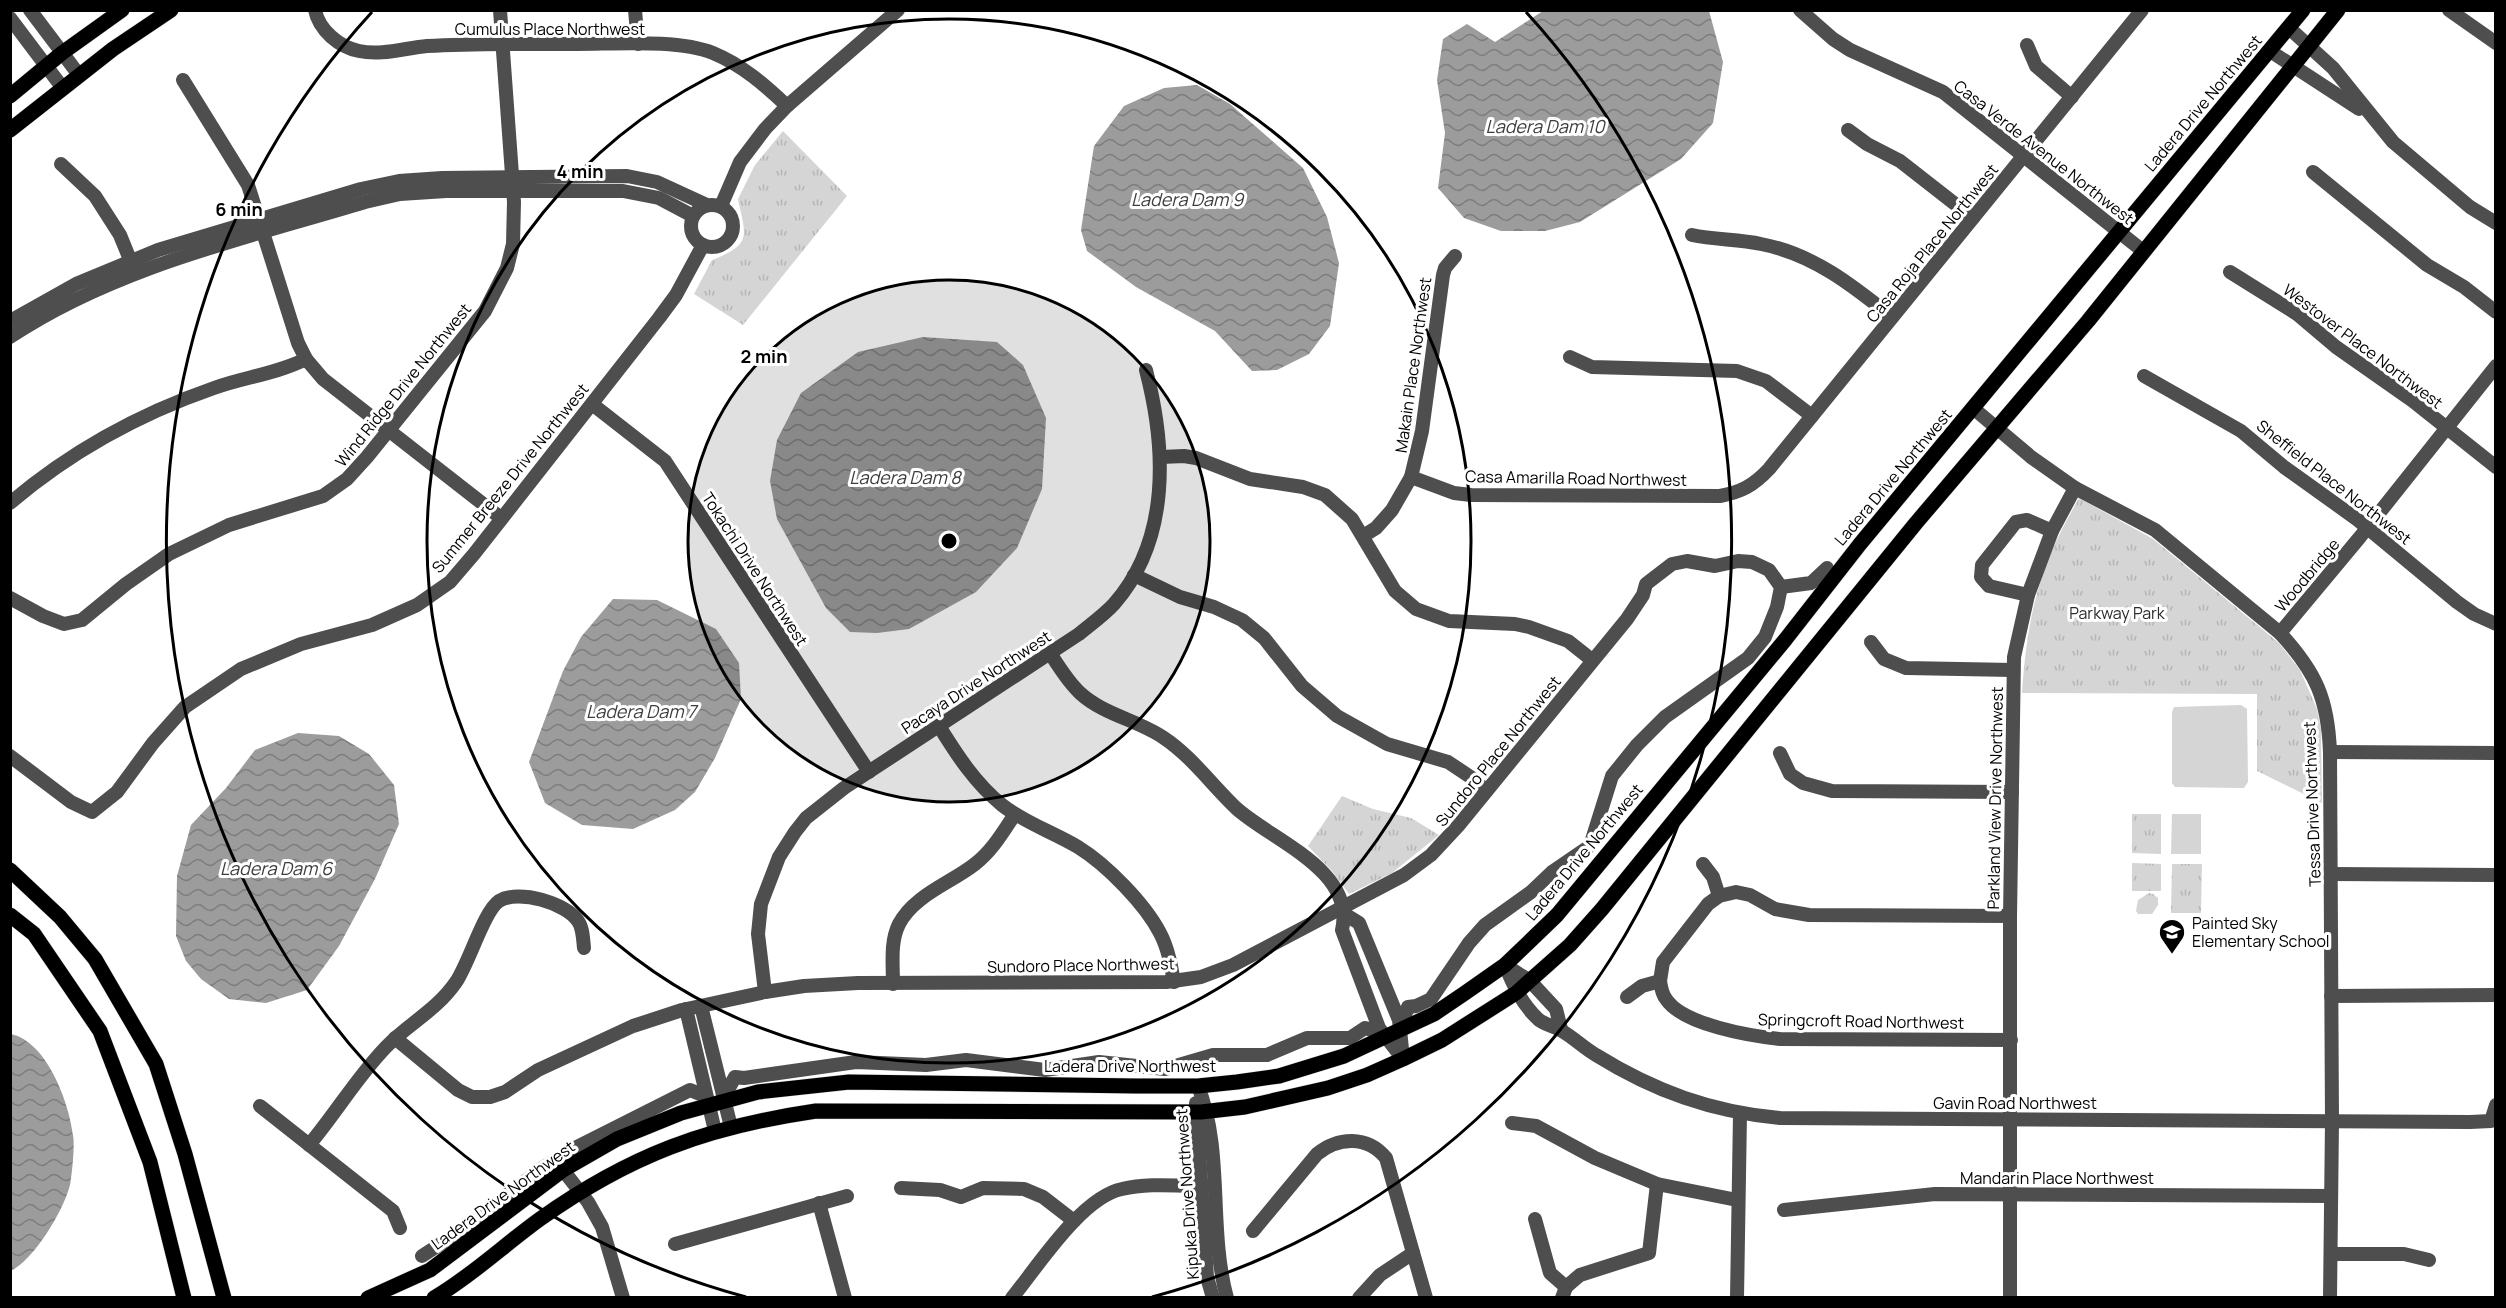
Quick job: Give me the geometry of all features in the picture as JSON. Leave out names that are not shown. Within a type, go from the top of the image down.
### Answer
[{"type":"main road","points":[[10,96],[62,53],[122,10]]},
{"type":"main road","points":[[10,130],[78,75],[171,10]]},
{"type":"main road","name":"Ladera Drive Northwest","points":[[368,1298],[430,1270],[453,1255],[563,1170],[626,1136],[712,1100],[758,1092],[849,1082],[1198,1086],[1279,1076],[1344,1056],[1378,1034],[1403,1022],[1434,1014],[1505,965],[1557,915],[2302,10]]},
{"type":"main road","points":[[434,1298],[497,1255],[538,1221],[618,1169],[662,1150],[716,1131],[776,1117],[816,1111],[1202,1112],[1245,1107],[1328,1088],[1367,1075],[1442,1040],[1516,993],[1587,928],[1995,428],[2043,376],[2338,10]]},
{"type":"main road","points":[[10,870],[60,917],[95,959],[156,1064],[186,1154],[222,1291],[233,1298]]},
{"type":"main road","points":[[10,915],[34,934],[100,1031],[150,1162],[182,1295]]},
{"type":"street","points":[[30,10],[78,75]]},
{"type":"street","name":"Cumulus Place Northwest","points":[[315,10],[317,19],[332,39],[359,51],[375,52],[428,46],[638,44],[681,46],[713,53],[756,77],[787,106]]},
{"type":"street","name":"Wind Ridge Drive Northwest","points":[[10,598],[43,616],[64,624],[82,620],[126,584],[169,554],[229,525],[323,496],[347,479],[388,430],[485,311],[507,268],[513,244],[513,184],[500,10]]},
{"type":"street","points":[[635,10],[638,44]]},
{"type":"street","points":[[714,206],[740,162],[765,129],[787,106],[898,10]]},
{"type":"street","name":"Casa Verde Avenue Northwest","points":[[1800,10],[1833,39],[1850,50],[1944,92],[2143,251]]},
{"type":"street","name":"Casa Roja Place Northwest","points":[[1743,491],[1769,470],[2142,10]]},
{"type":"street","points":[[2449,10],[2496,43]]},
{"type":"street","points":[[10,18],[62,87]]},
{"type":"street","points":[[2289,28],[2333,68],[2375,121],[2408,156],[2470,207],[2496,223]]},
{"type":"street","points":[[2027,45],[2036,66],[2072,96]]},
{"type":"street","points":[[2270,51],[2352,103],[2375,121]]},
{"type":"street","points":[[183,80],[248,185],[297,344],[306,359],[323,379],[501,518]]},
{"type":"street","points":[[1848,130],[1867,144],[1900,161],[1973,218]]},
{"type":"street","points":[[61,164],[95,196],[120,235],[133,267]]},
{"type":"street","points":[[2313,172],[2427,265],[2464,287],[2496,312]]},
{"type":"street","points":[[10,321],[76,284],[400,194],[627,176],[657,182],[714,206],[729,213],[732,220],[731,235],[720,245],[703,245],[693,235],[691,228],[693,216],[699,208],[714,206]]},
{"type":"street","points":[[10,337],[133,267],[260,218],[361,189],[399,181],[513,184],[623,191],[659,198],[693,216]]},
{"type":"street","points":[[1692,235],[1716,241],[1761,244],[1790,251],[1841,277],[1892,317]]},
{"type":"street","name":"Summer Breeze Drive Northwest","points":[[10,756],[71,802],[92,813],[117,792],[153,743],[185,707],[241,669],[301,644],[372,625],[417,605],[450,582],[676,295],[703,245]]},
{"type":"street","name":"Makain Place Northwest","points":[[1363,536],[1376,528],[1392,510],[1411,477],[1422,431],[1443,275],[1445,268],[1455,256]]},
{"type":"street","name":"Westover Place Northwest","points":[[2230,272],[2297,314],[2496,467]]},
{"type":"street","points":[[1570,357],[1592,367],[1737,371],[1766,381],[1812,416]]},
{"type":"street","points":[[10,503],[53,468],[83,449],[169,404],[217,387],[289,368],[306,359]]},
{"type":"street","name":"Woodbridge","points":[[2280,633],[2496,366]]},
{"type":"street","name":"Pacaya Drive Northwest","points":[[765,992],[758,948],[759,920],[764,897],[779,857],[806,818],[844,788],[1050,653],[1103,615],[1122,594],[1134,575],[1154,521],[1161,478],[1156,407],[1146,370]]},
{"type":"street","name":"Sheffield Place Northwest","points":[[2145,376],[2241,431],[2284,467],[2367,527],[2457,602],[2474,614],[2496,624]]},
{"type":"street","name":"Tokachi Drive Northwest","points":[[592,404],[665,461],[869,772]]},
{"type":"street","name":"Tessa Drive Northwest","points":[[1973,408],[2031,458],[2075,488],[2155,530],[2280,633],[2298,652],[2315,678],[2326,709],[2330,752],[2332,1121],[2330,1298]]},
{"type":"street","points":[[1161,457],[1190,457],[1250,479],[1313,490],[1325,495],[1352,519],[1395,591],[1416,609],[1449,621],[1515,624],[1529,627],[1568,641],[1592,660]]},
{"type":"street","name":"Casa Amarilla Road Northwest","points":[[1411,477],[1454,493],[1471,495],[1720,496],[1743,491]]},
{"type":"street","name":"Parkland View Drive Northwest","points":[[2010,1298],[2010,916],[2013,670],[2017,640],[2028,595],[2052,531],[2075,488]]},
{"type":"street","points":[[2028,595],[1989,586],[1981,577],[1982,565],[2016,522],[2027,520],[2052,531]]},
{"type":"street","name":"Sundoro Place Northwest","points":[[395,1038],[458,1090],[472,1096],[490,1097],[505,1092],[538,1070],[612,1034],[686,1009],[765,992],[834,984],[1174,982],[1201,977],[1233,965],[1344,911],[1420,864],[1445,842],[1592,660],[1638,603],[1646,584],[1672,564],[1687,561],[1715,566],[1738,561],[1752,562],[1768,570],[1781,586]]},
{"type":"street","points":[[1403,1059],[1403,1022],[1408,1006],[1416,1006],[1431,999],[1469,943],[1485,925],[1531,892],[1552,872],[1590,846],[1612,776],[1637,745],[1665,717],[1748,658],[1765,637],[1777,607],[1781,586],[1811,583],[1827,568]]},
{"type":"street","points":[[1134,575],[1180,597],[1214,607],[1242,620],[1264,638],[1302,686],[1337,716],[1387,744],[1448,762],[1486,791]]},
{"type":"street","points":[[1871,642],[1884,659],[1906,668],[2013,670]]},
{"type":"street","points":[[1050,653],[1069,681],[1085,698],[1163,737],[1181,752],[1238,810],[1272,836],[1309,858],[1331,883],[1344,911],[1359,922],[1399,1020],[1403,1022]]},
{"type":"street","points":[[939,726],[967,769],[991,795],[1015,814],[1081,849],[1111,874],[1140,905],[1161,935],[1174,982]]},
{"type":"street","points":[[2330,752],[2496,753]]},
{"type":"street","points":[[1779,753],[1790,774],[1803,783],[1833,791],[2012,792]]},
{"type":"street","points":[[893,984],[895,933],[903,917],[917,903],[984,857],[1015,814]]},
{"type":"street","points":[[1704,864],[1713,877],[1719,896]]},
{"type":"street","points":[[2331,874],[2496,875]]},
{"type":"street","points":[[1627,997],[1642,986],[1660,981],[1663,962],[1708,904],[1719,896],[1736,892],[1750,895],[1789,914],[2010,916]]},
{"type":"street","points":[[309,1145],[344,1097],[395,1038],[428,1013],[447,993],[465,966],[488,914],[501,900],[530,896],[572,914],[581,926],[584,948]]},
{"type":"street","points":[[1344,911],[1342,930],[1379,1028],[1378,1034]]},
{"type":"street","points":[[1505,965],[1530,981],[1556,1009],[1560,1029]]},
{"type":"street","name":"Gavin Road Northwest","points":[[1505,965],[1516,993],[1539,1020],[1560,1029],[1594,1054],[1641,1080],[1692,1101],[1740,1114],[1780,1118],[2491,1121],[2496,1105]]},
{"type":"street","name":"Springcroft Road Northwest","points":[[1660,981],[1666,1000],[1674,1008],[1688,1016],[1726,1030],[1750,1035],[1780,1039],[2011,1040]]},
{"type":"street","points":[[2331,996],[2496,995]]},
{"type":"street","points":[[701,1006],[716,1131]]},
{"type":"street","points":[[686,1009],[712,1100],[731,1127]]},
{"type":"street","points":[[730,1086],[735,1077],[744,1078],[856,1062],[926,1065],[966,1060],[1045,1070],[1099,1062],[1165,1069],[1213,1054],[1260,1057],[1306,1038],[1350,1038],[1365,1028],[1378,1034],[1403,1059]]},
{"type":"street","name":"Kipuka Drive Northwest","points":[[1198,1086],[1207,1186],[1207,1277],[1213,1298]]},
{"type":"street","points":[[422,1256],[465,1228],[538,1171],[571,1150],[690,1090],[712,1100]]},
{"type":"street","points":[[260,1106],[393,1211],[400,1228]]},
{"type":"street","points":[[1737,1298],[1740,1114]]},
{"type":"street","points":[[1512,1123],[1536,1126],[1595,1158],[1657,1184],[1737,1200]]},
{"type":"street","points":[[1253,1231],[1317,1154],[1327,1146],[1355,1140],[1368,1143],[1379,1149],[1386,1158],[1426,1298]]},
{"type":"street","points":[[563,1170],[602,1227],[623,1298]]},
{"type":"street","points":[[1535,1220],[1550,1273],[1564,1292],[1580,1275],[1649,1253],[1657,1184]]},
{"type":"street","points":[[1012,1298],[1074,1221],[1090,1204],[1105,1194],[1121,1189],[1207,1186]]},
{"type":"street","name":"Kipuka Drive Northwest","points":[[1207,1186],[1219,1269],[1227,1298]]},
{"type":"street","points":[[901,1188],[940,1190],[961,1197],[983,1188],[1024,1189],[1043,1197],[1074,1221]]},
{"type":"street","name":"Mandarin Place Northwest","points":[[1784,1210],[1935,1194],[2331,1196]]},
{"type":"street","points":[[675,1244],[847,1196]]},
{"type":"street","points":[[819,1203],[845,1298]]},
{"type":"street","points":[[1359,1298],[1380,1275],[1413,1253]]},
{"type":"street","points":[[2331,1254],[2404,1254],[2429,1260]]},
{"type":"green space","points":[[783,131],[847,196],[743,325],[694,294],[712,260],[735,249],[741,243],[744,230],[738,199],[755,165]]},
{"type":"green space","name":"Parkway Park","points":[[2079,498],[2153,539],[2279,643],[2300,670],[2317,709],[2321,729],[2322,803],[2257,771],[2257,694],[2022,693],[2027,642],[2037,593],[2051,552]]},
{"type":"green space","points":[[2241,705],[2247,709],[2248,782],[2244,788],[2175,787],[2172,783],[2172,712],[2174,707]]},
{"type":"green space","points":[[1342,796],[1373,809],[1411,818],[1439,835],[1392,873],[1349,894],[1332,871],[1308,846]]},
{"type":"green space","points":[[2132,814],[2161,814],[2161,854],[2132,853]]},
{"type":"green space","points":[[2172,814],[2201,814],[2201,854],[2171,854]]},
{"type":"green space","points":[[2132,863],[2161,864],[2161,891],[2132,891]]},
{"type":"green space","points":[[2172,864],[2202,864],[2201,913],[2171,913]]},
{"type":"green space","points":[[2149,893],[2158,898],[2158,905],[2152,914],[2138,914],[2136,911],[2138,900]]},
{"type":"water","name":"Ladera Dam 10","points":[[1543,11],[1709,11],[1723,62],[1713,123],[1681,159],[1580,222],[1545,231],[1501,231],[1464,218],[1438,188],[1445,133],[1437,80],[1443,39],[1467,24],[1495,42]]},
{"type":"water","name":"Ladera Dam 9","points":[[1197,85],[1230,104],[1303,168],[1327,217],[1339,263],[1330,326],[1309,354],[1277,370],[1252,371],[1215,331],[1136,287],[1087,251],[1081,230],[1094,146],[1124,106],[1164,88]]},
{"type":"water","name":"Ladera Dam 8","points":[[923,337],[997,342],[1023,365],[1046,418],[1042,489],[1017,548],[976,592],[909,629],[877,633],[850,632],[826,608],[777,519],[770,481],[777,440],[801,393],[858,352]]},
{"type":"water","name":"Ladera Dam 7","points":[[613,599],[657,600],[716,629],[739,663],[741,699],[715,758],[695,792],[675,810],[633,829],[582,825],[545,803],[529,762],[563,671],[581,637]]},
{"type":"water","name":"Ladera Dam 6","points":[[298,733],[339,736],[369,754],[394,785],[399,824],[375,879],[339,946],[307,990],[266,1003],[229,999],[201,979],[186,961],[176,936],[177,876],[191,825],[226,788],[255,750]]},
{"type":"water","points":[[11,1034],[24,1039],[35,1049],[54,1075],[67,1106],[74,1146],[70,1185],[61,1208],[38,1246],[11,1271]]},
{"type":"place","name":"Painted Sky Elementary School","points":[[2172,955]]}]
